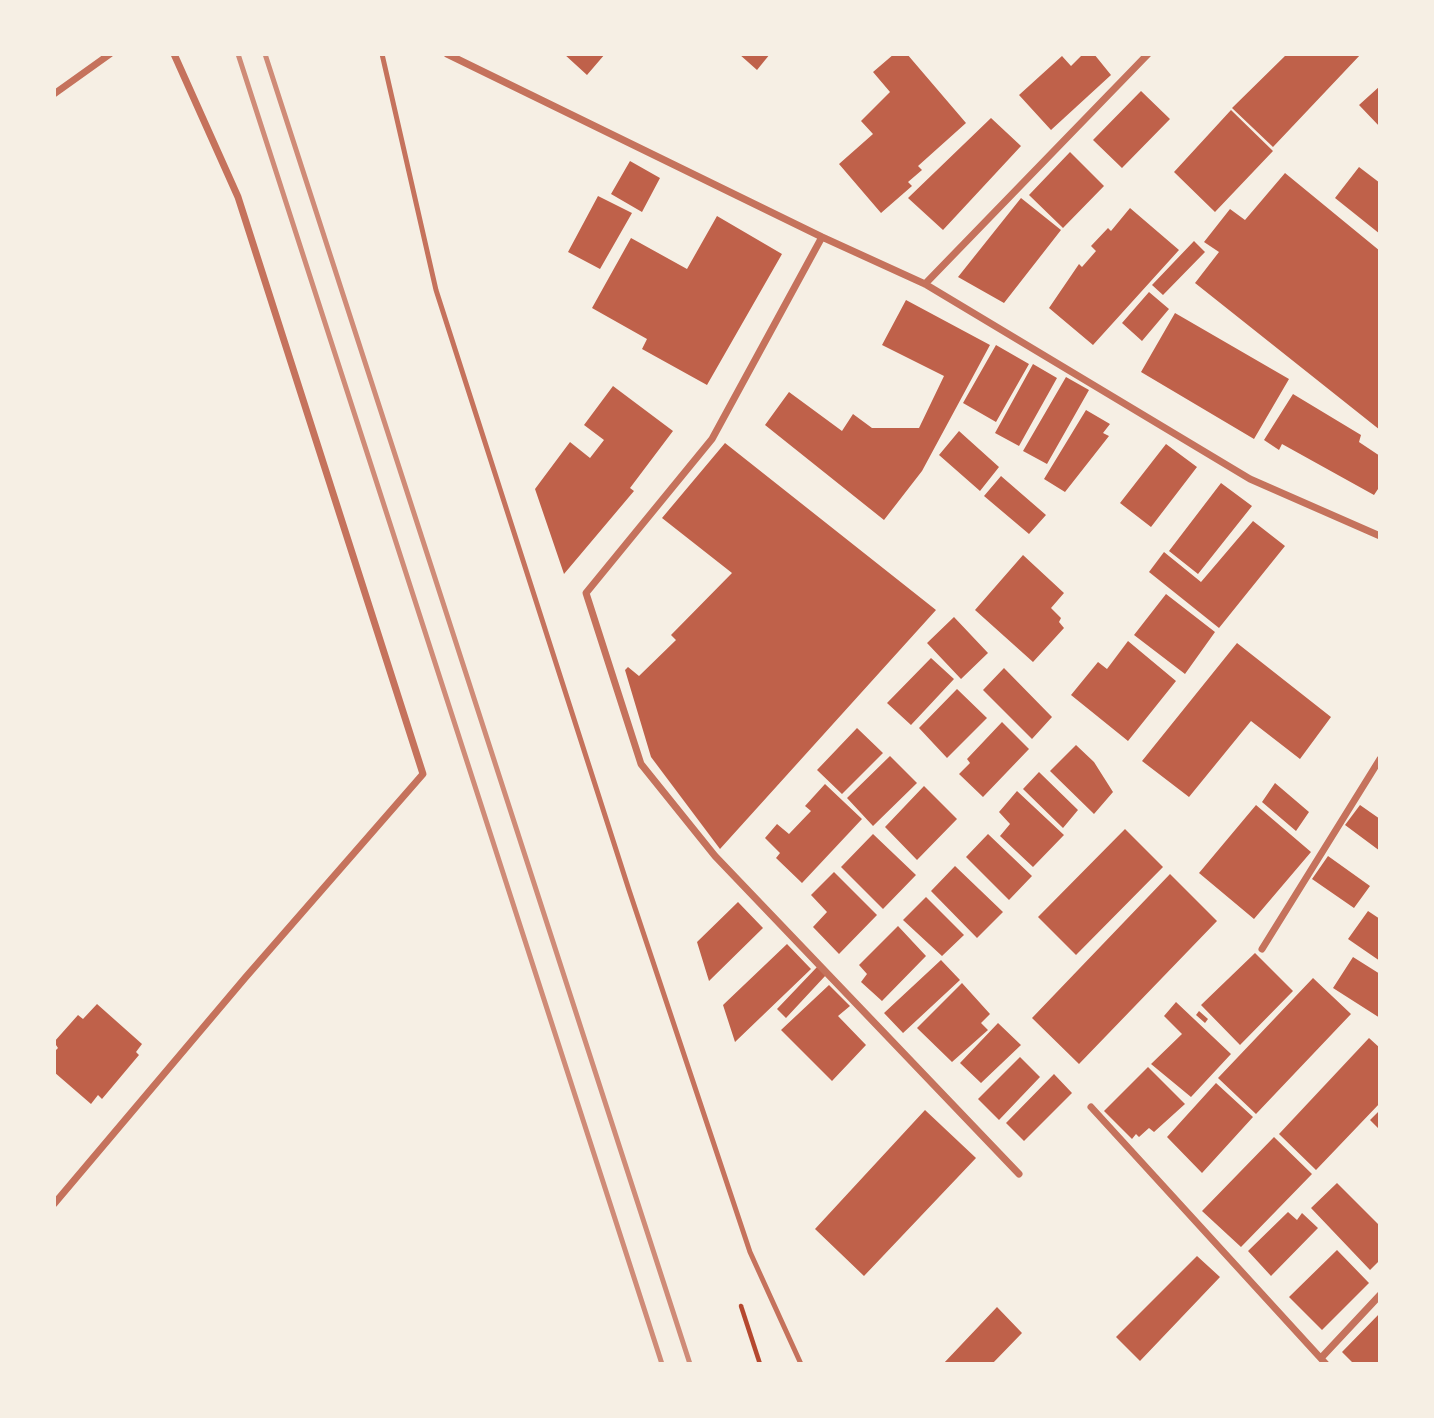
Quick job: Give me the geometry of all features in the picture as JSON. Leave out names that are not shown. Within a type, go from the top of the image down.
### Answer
[{"type":"street","points":[[54,94],[110,54]]},
{"type":"street","points":[[54,1204],[245,978],[423,774],[237,197],[174,54]]},
{"type":"street","points":[[447,54],[822,237],[925,284],[1250,479],[1380,536]]},
{"type":"street","points":[[925,284],[1148,54]]},
{"type":"street","points":[[822,237],[712,439],[586,593],[641,764],[715,856],[1019,1174]]},
{"type":"street","points":[[1262,949],[1380,759]]},
{"type":"street","points":[[1091,1107],[1323,1361],[1380,1295]]},
{"type":"lane","points":[[382,54],[436,290],[629,890],[750,1252],[801,1364]]},
{"type":"building","points":[[564,54],[605,54],[587,75]]},
{"type":"building","points":[[739,54],[770,54],[757,70]]},
{"type":"building","points":[[894,54],[907,54],[966,123],[918,166],[922,170],[908,182],[912,186],[881,213],[839,164],[873,134],[861,121],[890,92],[873,72]]},
{"type":"building","points":[[1083,54],[1094,54],[1111,75],[1051,130],[1019,95],[1062,56],[1071,66]]},
{"type":"building","points":[[1287,54],[1361,54],[1273,147],[1232,108]]},
{"type":"building","points":[[1380,86],[1380,127],[1359,105]]},
{"type":"building","points":[[1141,91],[1170,119],[1122,168],[1093,140]]},
{"type":"building","points":[[1231,110],[1273,151],[1215,212],[1174,172]]},
{"type":"building","points":[[991,118],[1021,146],[943,230],[908,198]]},
{"type":"building","points":[[1070,152],[1104,186],[1063,228],[1029,195]]},
{"type":"building","points":[[630,161],[660,178],[642,212],[611,194]]},
{"type":"building","points":[[1359,167],[1380,183],[1380,234],[1335,198]]},
{"type":"building","points":[[1285,173],[1380,251],[1380,430],[1195,283],[1219,252],[1204,242],[1230,209],[1245,220]]},
{"type":"building","points":[[598,196],[632,213],[600,269],[568,252]]},
{"type":"building","points":[[1021,198],[1061,230],[1004,303],[958,277]]},
{"type":"building","points":[[1130,208],[1179,250],[1093,345],[1049,308],[1079,264],[1082,267],[1096,251],[1091,246],[1108,228],[1111,231]]},
{"type":"building","points":[[717,216],[782,254],[707,385],[642,349],[647,339],[592,308],[631,238],[687,269]]},
{"type":"building","points":[[1194,241],[1205,252],[1163,295],[1152,285]]},
{"type":"building","points":[[1149,292],[1169,309],[1142,341],[1122,323]]},
{"type":"building","points":[[906,300],[990,345],[922,471],[884,520],[765,425],[789,392],[842,431],[853,414],[872,428],[919,428],[944,376],[882,345]]},
{"type":"building","points":[[1175,313],[1289,379],[1254,439],[1141,372]]},
{"type":"building","points":[[996,345],[1029,364],[996,422],[963,403]]},
{"type":"building","points":[[1033,364],[1057,378],[1019,446],[995,433]]},
{"type":"building","points":[[1066,377],[1089,390],[1047,464],[1023,451]]},
{"type":"building","points":[[613,386],[673,431],[630,488],[634,491],[564,574],[535,489],[570,442],[590,458],[604,440],[584,425]]},
{"type":"building","points":[[1293,394],[1361,435],[1359,442],[1380,456],[1380,486],[1374,495],[1282,444],[1279,450],[1264,440]]},
{"type":"building","points":[[1086,410],[1110,424],[1103,433],[1109,436],[1065,492],[1044,479]]},
{"type":"building","points":[[959,431],[999,467],[980,491],[939,455]]},
{"type":"building","points":[[725,443],[936,610],[720,849],[651,757],[625,670],[628,667],[639,676],[676,640],[671,635],[732,573],[662,518]]},
{"type":"building","points":[[1166,444],[1197,467],[1151,527],[1120,503]]},
{"type":"building","points":[[1001,476],[1046,515],[1029,534],[984,496]]},
{"type":"building","points":[[1221,483],[1252,506],[1198,574],[1169,551]]},
{"type":"building","points":[[1253,521],[1285,546],[1219,628],[1149,572],[1164,552],[1201,582]]},
{"type":"building","points":[[1023,555],[1064,593],[1051,608],[1061,618],[1059,622],[1064,628],[1033,662],[975,610]]},
{"type":"building","points":[[1166,594],[1215,632],[1185,674],[1134,635]]},
{"type":"building","points":[[954,617],[988,653],[961,679],[927,643]]},
{"type":"building","points":[[1128,641],[1176,681],[1128,741],[1071,695],[1098,662],[1107,669]]},
{"type":"building","points":[[1237,643],[1331,717],[1300,759],[1251,721],[1189,797],[1142,761]]},
{"type":"building","points":[[931,658],[954,679],[911,725],[887,703]]},
{"type":"building","points":[[1004,668],[1052,717],[1032,739],[983,690]]},
{"type":"building","points":[[957,689],[987,718],[947,758],[919,728]]},
{"type":"building","points":[[1002,722],[1029,749],[983,797],[959,774],[970,763],[967,759]]},
{"type":"building","points":[[857,728],[883,753],[842,794],[817,770]]},
{"type":"building","points":[[1076,745],[1094,762],[1113,792],[1094,814],[1050,771]]},
{"type":"building","points":[[890,756],[917,783],[873,826],[847,798]]},
{"type":"building","points":[[1039,772],[1078,810],[1063,828],[1023,789]]},
{"type":"building","points":[[1275,783],[1309,812],[1296,831],[1262,802]]},
{"type":"building","points":[[825,784],[862,819],[802,883],[776,858],[780,853],[765,838],[777,824],[789,834],[811,811],[805,806]]},
{"type":"building","points":[[924,786],[957,819],[917,860],[885,827]]},
{"type":"building","points":[[1017,791],[1064,835],[1033,867],[1000,836],[1010,824],[999,812]]},
{"type":"building","points":[[1256,805],[1311,852],[1254,919],[1199,873]]},
{"type":"building","points":[[1360,805],[1380,819],[1380,851],[1345,825]]},
{"type":"building","points":[[1125,829],[1163,867],[1076,955],[1038,917]]},
{"type":"building","points":[[873,834],[916,875],[883,909],[841,867]]},
{"type":"building","points":[[988,834],[1032,876],[1009,900],[966,857]]},
{"type":"building","points":[[1328,856],[1370,886],[1354,908],[1312,879]]},
{"type":"building","points":[[955,866],[1003,912],[977,938],[931,891]]},
{"type":"building","points":[[834,872],[877,915],[839,954],[813,927],[827,912],[811,895]]},
{"type":"building","points":[[1170,874],[1217,921],[1079,1064],[1032,1018]]},
{"type":"building","points":[[926,897],[964,935],[942,956],[903,920]]},
{"type":"building","points":[[738,902],[763,928],[709,981],[697,942]]},
{"type":"building","points":[[1368,911],[1380,919],[1380,961],[1348,939]]},
{"type":"building","points":[[898,926],[926,956],[882,1001],[861,982],[867,974],[859,965]]},
{"type":"building","points":[[787,944],[811,969],[735,1042],[723,1005]]},
{"type":"building","points":[[1255,953],[1293,991],[1240,1045],[1201,1005]]},
{"type":"building","points":[[1353,957],[1380,974],[1380,1018],[1333,988]]},
{"type":"building","points":[[941,960],[960,980],[903,1033],[884,1013]]},
{"type":"building","points":[[817,967],[826,975],[786,1018],[777,1009]]},
{"type":"building","points":[[1313,978],[1351,1014],[1256,1114],[1218,1078]]},
{"type":"building","points":[[962,983],[990,1014],[981,1023],[988,1030],[952,1062],[917,1028]]},
{"type":"building","points":[[829,985],[850,1006],[838,1016],[866,1045],[832,1081],[781,1030]]},
{"type":"building","points":[[1176,1002],[1231,1054],[1191,1097],[1151,1064],[1182,1034],[1164,1016]]},
{"type":"building","points":[[97,1004],[142,1044],[136,1052],[139,1055],[102,1099],[98,1095],[91,1104],[54,1072],[54,1052],[58,1048],[54,1042],[78,1015],[83,1019]]},
{"type":"building","points":[[1199,1011],[1208,1019],[1205,1023],[1196,1015]]},
{"type":"building","points":[[998,1023],[1021,1045],[981,1083],[960,1063]]},
{"type":"building","points":[[1369,1038],[1380,1048],[1380,1103],[1316,1170],[1279,1134]]},
{"type":"building","points":[[1020,1057],[1040,1077],[999,1120],[978,1099]]},
{"type":"building","points":[[1148,1067],[1185,1104],[1154,1132],[1149,1128],[1139,1137],[1136,1134],[1132,1139],[1104,1111]]},
{"type":"building","points":[[1054,1074],[1072,1093],[1024,1141],[1006,1123]]},
{"type":"building","points":[[1216,1083],[1253,1117],[1202,1173],[1167,1137]]},
{"type":"building","points":[[925,1110],[976,1158],[864,1276],[815,1229]]},
{"type":"building","points":[[1380,1110],[1380,1130],[1370,1120]]},
{"type":"building","points":[[1274,1137],[1312,1174],[1241,1247],[1202,1211]]},
{"type":"building","points":[[1337,1183],[1380,1226],[1380,1260],[1370,1270],[1311,1208]]},
{"type":"building","points":[[1288,1212],[1297,1220],[1302,1213],[1318,1228],[1271,1276],[1248,1251]]},
{"type":"building","points":[[1337,1250],[1369,1283],[1322,1330],[1289,1297]]},
{"type":"building","points":[[1197,1256],[1220,1277],[1140,1361],[1116,1337]]},
{"type":"building","points":[[997,1307],[1022,1333],[992,1364],[943,1364]]},
{"type":"building","points":[[1380,1313],[1380,1364],[1354,1364],[1342,1352]]},
{"type":"railway","points":[[238,54],[662,1364]]},
{"type":"railway","points":[[265,54],[690,1364]]}]
